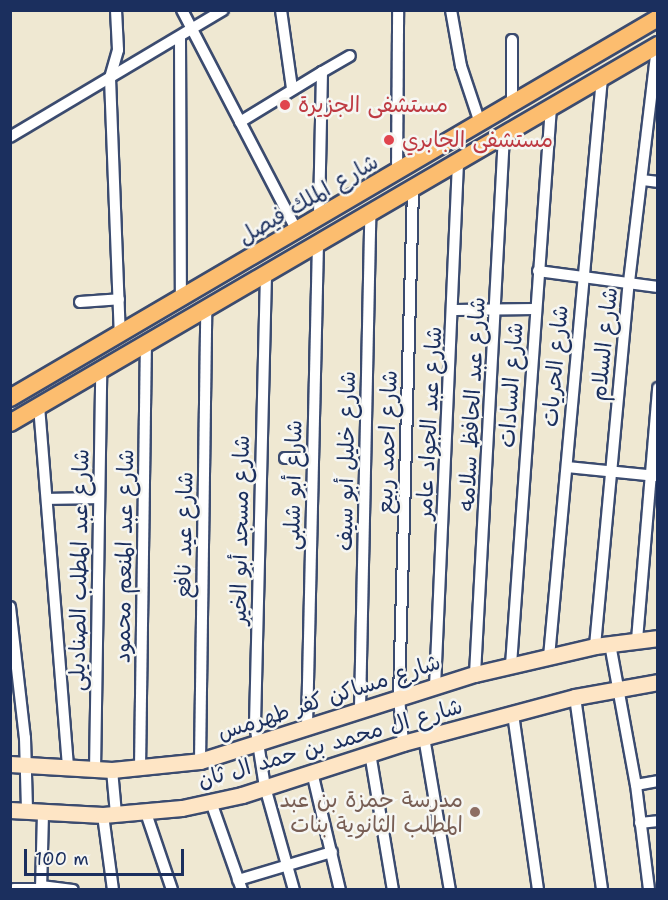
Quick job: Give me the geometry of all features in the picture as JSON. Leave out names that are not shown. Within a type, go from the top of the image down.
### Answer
[{"type":"main road","name":"شارع الملك فيصل","points":[[10,398],[397,173],[657,18]]},
{"type":"main road","name":"شارع الملك فيصل","points":[[10,423],[657,45]]},
{"type":"street","points":[[116,10],[118,50],[110,78],[120,334]]},
{"type":"street","points":[[182,10],[297,231]]},
{"type":"street","points":[[10,137],[223,10]]},
{"type":"street","points":[[281,10],[292,88]]},
{"type":"street","points":[[397,173],[398,10]]},
{"type":"street","points":[[451,10],[461,66],[480,123]]},
{"type":"street","points":[[180,37],[181,298]]},
{"type":"street","points":[[512,40],[512,104]]},
{"type":"street","name":"شارع السلام","points":[[649,890],[652,873],[640,823],[636,785],[618,688],[603,645],[611,471],[629,282],[657,45]]},
{"type":"street","points":[[240,122],[292,88],[350,56]]},
{"type":"street","points":[[319,218],[322,72]]},
{"type":"street","name":"شارع الحريات","points":[[549,657],[602,78]]},
{"type":"street","name":"شارع السادات","points":[[511,665],[551,107]]},
{"type":"street","name":"شارع عبد الحافظ سلامه","points":[[475,674],[497,310],[504,135]]},
{"type":"street","name":"شارع عبد الجواد عامر","points":[[435,687],[455,310],[458,162]]},
{"type":"street","points":[[642,180],[657,182]]},
{"type":"street","name":"شارع احمد ربيع","points":[[403,743],[399,698],[413,188]]},
{"type":"street","name":"شارع خليل أبو سيف","points":[[360,709],[370,213]]},
{"type":"street","name":"شارع أبو شلبى","points":[[307,727],[318,243]]},
{"type":"street","points":[[538,271],[657,287]]},
{"type":"street","name":"شارع مسجد أبو الخير","points":[[266,274],[255,714],[265,787],[294,890]]},
{"type":"street","points":[[80,302],[119,299]]},
{"type":"street","name":"شارع عيد نافع","points":[[200,761],[206,309]]},
{"type":"street","points":[[455,310],[535,309]]},
{"type":"street","name":"شارع عبد المنعم محمود","points":[[140,768],[146,344]]},
{"type":"street","name":"شارع عبد المطلب الصناديلى","points":[[95,771],[101,370]]},
{"type":"street","points":[[637,640],[654,476],[657,388]]},
{"type":"street","points":[[39,406],[68,769]]},
{"type":"street","points":[[285,458],[313,458]]},
{"type":"street","points":[[567,466],[654,476]]},
{"type":"street","points":[[47,499],[99,498]]},
{"type":"street","points":[[10,607],[18,764],[27,811]]},
{"type":"street","name":"شارع مساكن كفر طهرمس","points":[[18,764],[95,771],[200,761],[258,745],[360,709],[475,674],[603,645],[657,638]]},
{"type":"street","name":"شارع ال محمد بن حمد ال ثان","points":[[10,810],[110,815],[146,813],[211,802],[424,737],[575,697],[657,682]]},
{"type":"street","points":[[575,697],[602,890]]},
{"type":"street","points":[[513,714],[538,890]]},
{"type":"street","points":[[424,737],[450,890]]},
{"type":"street","points":[[370,753],[393,890]]},
{"type":"street","points":[[112,770],[110,815],[112,890]]},
{"type":"street","points":[[312,772],[340,890]]},
{"type":"street","points":[[636,785],[657,781]]},
{"type":"street","points":[[211,802],[240,885],[288,865],[332,852]]},
{"type":"street","points":[[41,888],[43,811]]},
{"type":"street","points":[[146,813],[172,890]]},
{"type":"street","points":[[640,823],[657,821]]},
{"type":"street","points":[[14,889],[73,890]]},
{"type":"place","name":"مستشفى الجزيرة","points":[[285,105]]},
{"type":"place","name":"مستشفى الجابري","points":[[389,140]]},
{"type":"place","name":"مدرسة حمزة بن عبد المطلب الثانوية بنات","points":[[475,812]]}]
